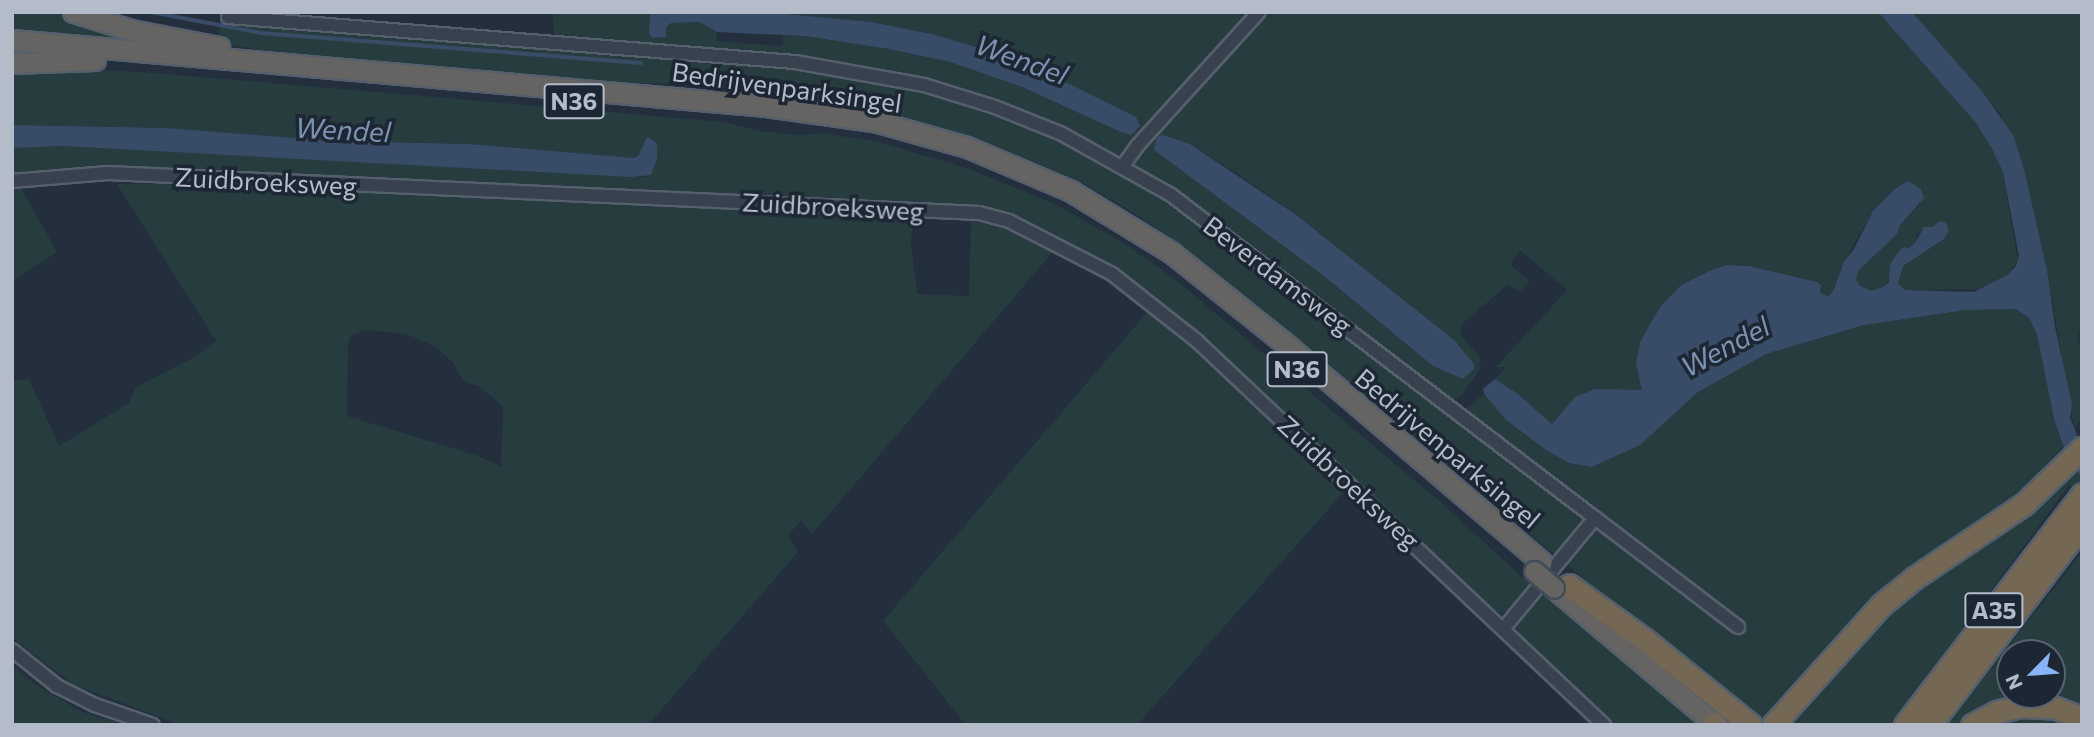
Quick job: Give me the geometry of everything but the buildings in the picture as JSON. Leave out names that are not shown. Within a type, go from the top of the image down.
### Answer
[{"type":"highway","name":"N36","points":[[73,12],[106,24],[222,48],[274,63]]},
{"type":"highway","name":"Bedrijvenparksingel","points":[[12,40],[822,113],[915,131],[1007,162],[1095,204],[1172,253],[1292,350],[1538,567]]},
{"type":"highway","name":"Bedrijvenparksingel","points":[[12,53],[785,120],[865,131],[962,157],[1066,201],[1132,240],[1181,274],[1562,584],[1720,724]]},
{"type":"highway","name":"N36","points":[[12,63],[95,60]]},
{"type":"highway","name":"A35","points":[[1773,725],[1881,605],[1914,578],[2003,520],[2082,448]]},
{"type":"highway","name":"A35","points":[[1906,725],[2081,495]]},
{"type":"highway","name":"A35","points":[[1930,725],[2082,525]]},
{"type":"highway","points":[[1562,584],[1644,639],[1751,725]]},
{"type":"highway","points":[[1972,725],[1996,712],[2020,706],[2056,708],[2082,718]]},
{"type":"street","points":[[228,17],[795,62],[869,73],[924,85],[995,107],[1062,134],[1122,167],[1137,146],[1259,12]]},
{"type":"street","name":"Beverdamsweg","points":[[1122,167],[1213,225],[1738,627]]},
{"type":"street","name":"Zuidbroeksweg","points":[[12,181],[108,173],[979,213],[1009,221],[1112,274],[1162,312],[1269,408],[1604,725]]},
{"type":"street","points":[[1504,628],[1595,518]]},
{"type":"street","points":[[12,650],[57,686],[95,705],[153,725]]},
{"type":"green space","points":[[12,12],[64,12],[205,48],[12,34]]},
{"type":"green space","points":[[553,12],[654,12],[650,16],[666,27],[671,23],[699,22],[717,32],[716,41],[782,46],[783,36],[805,36],[889,49],[950,62],[1022,87],[1131,135],[1136,117],[1005,56],[936,35],[871,22],[764,12],[1250,12],[1171,97],[1122,161],[927,83],[868,69],[804,59],[554,39]]},
{"type":"green space","points":[[1270,12],[1878,12],[1976,123],[1992,149],[2003,172],[2018,261],[2007,275],[1984,289],[1906,290],[1898,283],[1903,266],[1944,239],[1933,227],[1918,233],[1915,243],[1885,286],[1872,291],[1860,286],[1855,280],[1858,271],[1897,234],[1899,225],[1920,204],[1908,182],[1896,188],[1873,211],[1840,269],[1832,294],[1825,296],[1820,293],[1821,285],[1817,282],[1749,266],[1738,264],[1709,271],[1681,285],[1661,306],[1642,390],[1575,397],[1552,424],[1518,394],[1495,379],[1506,367],[1496,367],[1567,290],[1520,250],[1510,264],[1530,282],[1519,292],[1508,284],[1460,326],[1462,336],[1479,356],[1481,367],[1461,396],[1449,401],[1215,220],[1134,167],[1135,154]],"holes":[[[1177,141],[1190,144],[1295,214],[1454,340],[1474,364],[1458,376],[1433,366],[1324,276],[1154,150]]]},
{"type":"green space","points":[[1912,12],[2082,12],[2082,323],[2077,339],[2082,351],[2082,419],[2074,428],[2050,289],[2001,115]]},
{"type":"green space","points":[[222,17],[795,64],[957,97],[1030,124],[1112,163],[1179,203],[1582,516],[1583,526],[1558,558],[1190,252],[1139,216],[1081,182],[972,136],[863,109],[688,84],[626,83],[257,50],[217,42]]},
{"type":"green space","points":[[12,65],[154,73],[724,122],[759,131],[800,135],[823,133],[878,142],[967,168],[1059,206],[1130,247],[1177,281],[1437,499],[1532,586],[1514,609],[1502,613],[1491,610],[1182,323],[1010,218],[624,192],[12,176],[12,148],[63,146],[646,177],[639,151],[634,158],[468,144],[332,141],[167,128],[12,125]]},
{"type":"green space","points":[[117,184],[252,185],[913,215],[911,244],[917,294],[969,296],[971,217],[1057,247],[812,534],[801,520],[788,536],[798,552],[648,725],[181,725],[74,685],[12,638],[12,381],[29,379],[59,446],[129,403],[136,387],[195,357],[216,341]],"holes":[[[366,330],[407,334],[436,347],[453,363],[464,381],[480,387],[503,406],[501,466],[475,455],[347,416],[348,345],[351,335]]]},
{"type":"green space","points":[[20,186],[57,252],[12,281],[12,187]]},
{"type":"green space","points":[[1151,308],[1349,486],[1137,725],[966,725],[883,621]]},
{"type":"green space","points":[[2016,309],[2029,318],[2037,334],[2054,419],[2065,451],[2082,479],[2082,502],[2070,484],[1891,725],[1783,725],[1862,630],[1896,598],[1983,539],[2056,484],[2065,474],[2058,460],[1991,519],[1888,589],[1840,637],[1787,707],[1773,717],[1756,720],[1738,711],[1563,561],[1590,531],[1605,530],[1735,628],[1739,624],[1470,418],[1466,408],[1484,394],[1506,420],[1546,450],[1569,463],[1592,467],[1639,445],[1698,392],[1766,354],[1864,325],[1966,310]]},
{"type":"green space","points":[[2082,552],[2082,713],[2066,707],[2066,639],[2014,639]]},
{"type":"green space","points":[[1537,590],[1582,627],[1585,625],[1702,725],[1610,725],[1517,634],[1516,618]]},
{"type":"green space","points":[[1996,662],[1996,709],[2035,709],[1964,725],[1947,725]]},
{"type":"green space","points":[[12,664],[32,682],[80,711],[125,725],[12,725]]},
{"type":"green space","points":[[2042,715],[2073,725],[1988,725],[2011,718]]},
{"type":"water","points":[[654,12],[764,12],[871,22],[936,35],[1005,56],[1049,74],[1136,117],[1140,126],[1131,135],[1121,132],[1022,87],[950,62],[889,49],[805,36],[717,32],[699,22],[671,23],[666,27],[666,37],[652,38],[649,34],[650,15]]},
{"type":"water","name":"Wendel","points":[[1878,12],[1912,12],[1981,90],[2013,135],[2024,169],[2047,270],[2055,327],[2072,404],[2070,418],[2082,447],[2082,479],[2065,451],[2054,419],[2037,334],[2029,318],[2016,309],[1966,310],[1864,325],[1766,354],[1698,392],[1640,445],[1592,467],[1569,463],[1546,450],[1506,420],[1484,394],[1483,389],[1495,379],[1518,394],[1552,424],[1575,397],[1595,389],[1642,390],[1636,363],[1640,343],[1649,326],[1661,306],[1681,285],[1709,271],[1727,265],[1749,266],[1817,282],[1821,285],[1820,293],[1828,296],[1833,291],[1844,261],[1854,249],[1873,211],[1896,188],[1908,181],[1921,189],[1924,198],[1900,225],[1897,234],[1858,271],[1856,280],[1860,286],[1872,291],[1885,286],[1889,282],[1890,264],[1897,254],[1903,247],[1909,248],[1915,243],[1924,227],[1933,227],[1938,222],[1945,222],[1949,230],[1944,239],[1903,266],[1898,283],[1905,290],[1974,292],[2007,275],[2016,266],[2019,256],[2003,172],[1992,149],[1976,123]]},
{"type":"water","points":[[12,125],[167,128],[332,141],[468,144],[634,158],[638,156],[647,137],[657,143],[657,159],[651,175],[631,177],[63,146],[12,148]]},
{"type":"water","points":[[1162,135],[1190,144],[1295,214],[1454,340],[1474,364],[1474,369],[1463,379],[1433,366],[1324,276],[1154,150],[1157,137]]},
{"type":"waterway","points":[[151,12],[261,33],[641,63]]}]
